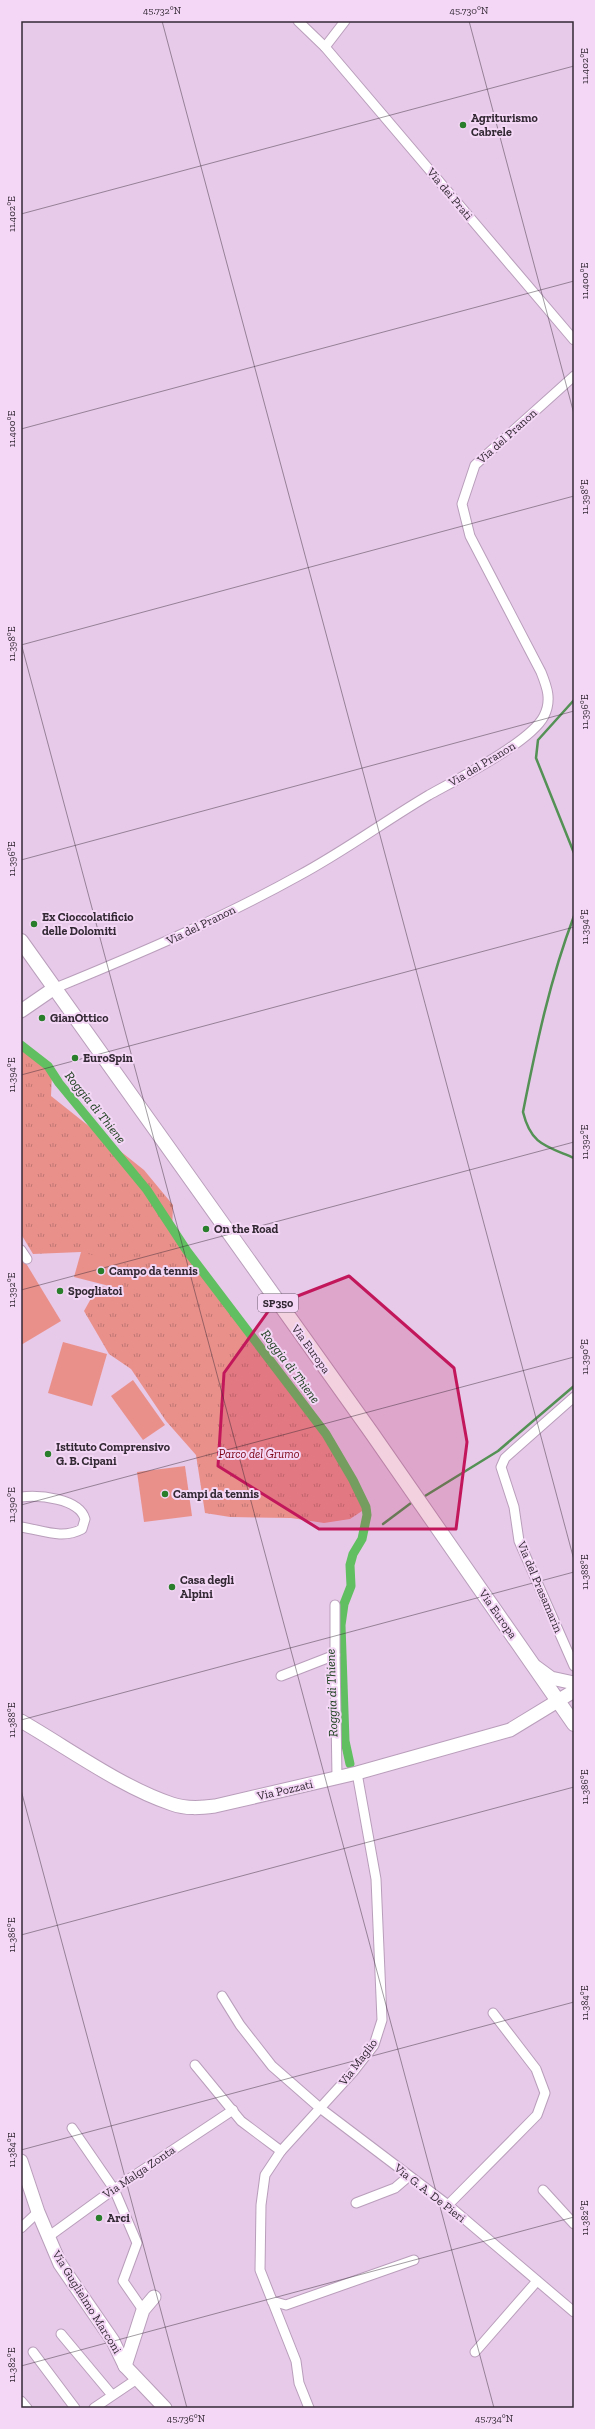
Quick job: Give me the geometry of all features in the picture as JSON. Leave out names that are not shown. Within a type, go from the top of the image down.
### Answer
[{"type":"main road","name":"Via Europa","points":[[21,942],[53,989],[366,1426],[533,1665],[565,1706]]},
{"type":"main road","name":"SP350","points":[[565,1706],[574,1724]]},
{"type":"street","name":"Via dei Prati","points":[[298,21],[325,47],[574,340]]},
{"type":"street","points":[[325,47],[345,21]]},
{"type":"street","name":"Via del Pranon","points":[[53,989],[176,938],[299,876],[427,796],[491,760],[523,738],[544,716],[550,693],[542,672],[470,536],[462,504],[475,465],[574,376]]},
{"type":"street","points":[[21,1011],[53,989]]},
{"type":"street","points":[[21,1250],[27,1259]]},
{"type":"street","name":"Via del Prasamarin","points":[[574,1397],[505,1458],[500,1467],[514,1507],[520,1541],[574,1666]]},
{"type":"street","points":[[21,1497],[43,1498],[69,1504],[81,1510],[85,1519],[82,1528],[67,1534],[38,1532],[21,1527]]},
{"type":"street","points":[[335,1606],[337,1777]]},
{"type":"street","points":[[281,1676],[335,1655]]},
{"type":"street","points":[[533,1665],[551,1678],[574,1683]]},
{"type":"street","name":"Via Pozzati","points":[[21,1721],[130,1785],[173,1805],[194,1808],[215,1806],[357,1773],[510,1730],[565,1706],[574,1691]]},
{"type":"street","name":"Via Maglio","points":[[305,2407],[299,2383],[296,2361],[260,2270],[261,2205],[265,2175],[281,2151],[353,2072],[374,2045],[382,2020],[376,1879],[357,1773]]},
{"type":"street","name":"Via G. A. De Pieri","points":[[222,1996],[240,2025],[272,2066],[320,2108],[448,2205],[574,2312]]},
{"type":"street","points":[[448,2205],[537,2115],[544,2094],[536,2069],[492,2013]]},
{"type":"street","points":[[195,2065],[241,2121],[281,2151]]},
{"type":"street","name":"Via Malga Zonta","points":[[48,2237],[114,2189],[233,2110]]},
{"type":"street","points":[[72,2128],[114,2189],[138,2243],[123,2281],[144,2310]]},
{"type":"street","name":"Via Guglielmo Marconi","points":[[21,2161],[38,2212],[60,2264],[113,2341],[125,2366],[165,2408]]},
{"type":"street","points":[[356,2203],[395,2188],[409,2176]]},
{"type":"street","points":[[543,2190],[574,2224]]},
{"type":"street","points":[[21,2228],[38,2212]]},
{"type":"street","points":[[272,2301],[286,2305],[414,2260]]},
{"type":"street","points":[[475,2352],[538,2281]]},
{"type":"street","points":[[125,2366],[144,2310],[154,2297]]},
{"type":"street","points":[[61,2334],[112,2395]]},
{"type":"street","points":[[33,2352],[75,2408]]},
{"type":"street","points":[[94,2408],[137,2379]]},
{"type":"street","points":[[21,2401],[27,2408]]},
{"type":"highlighted area","points":[[349,1276],[454,1368],[467,1442],[456,1529],[319,1529],[218,1466],[224,1373],[272,1306]]},
{"type":"green space","name":"Parco del Grumo","points":[[21,1047],[52,1074],[51,1096],[144,1170],[173,1205],[172,1232],[256,1348],[266,1351],[297,1402],[314,1418],[344,1465],[365,1509],[350,1519],[324,1523],[291,1518],[230,1517],[205,1513],[196,1455],[166,1421],[131,1369],[109,1354],[84,1311],[98,1286],[121,1289],[81,1252],[33,1254],[21,1234]]},
{"type":"green space","name":"Campo da tennis","points":[[81,1252],[127,1265],[121,1289],[74,1277]]},
{"type":"green space","points":[[21,1255],[61,1321],[21,1345]]},
{"type":"green space","points":[[63,1342],[107,1354],[92,1406],[48,1393]]},
{"type":"green space","points":[[133,1380],[165,1425],[143,1440],[111,1396]]},
{"type":"green space","name":"Campi da tennis","points":[[185,1466],[192,1516],[144,1522],[137,1472]]},
{"type":"waterway","points":[[574,700],[538,740],[536,758],[574,853]]},
{"type":"waterway","points":[[574,916],[565,940],[551,988],[523,1112],[526,1123],[535,1138],[548,1147],[574,1158]]},
{"type":"waterway","name":"Roggia di Thiene","points":[[21,1045],[48,1066],[59,1083],[147,1190],[187,1251],[326,1434],[353,1480],[366,1507],[367,1515],[362,1539],[353,1554],[350,1565],[351,1586],[344,1604],[341,1625],[345,1741],[350,1764]]},
{"type":"waterway","points":[[425,1496],[498,1451],[574,1386]]},
{"type":"waterway","points":[[383,1524],[411,1503]]},
{"type":"place","name":"Agriturismo Cabrele","points":[[463,125]]},
{"type":"place","name":"Ex Cioccolatificio delle Dolomiti","points":[[34,924]]},
{"type":"place","name":"GianOttico","points":[[42,1018]]},
{"type":"place","name":"EuroSpin","points":[[75,1058]]},
{"type":"place","name":"On the Road","points":[[206,1229]]},
{"type":"place","name":"Campo da tennis","points":[[101,1271]]},
{"type":"place","name":"Spogliatoi","points":[[60,1291]]},
{"type":"place","name":"Istituto Comprensivo G. B. Cipani","points":[[48,1454]]},
{"type":"place","name":"Campi da tennis","points":[[165,1494]]},
{"type":"place","name":"Casa degli Alpini","points":[[172,1587]]},
{"type":"place","name":"Arci","points":[[99,2218]]}]
